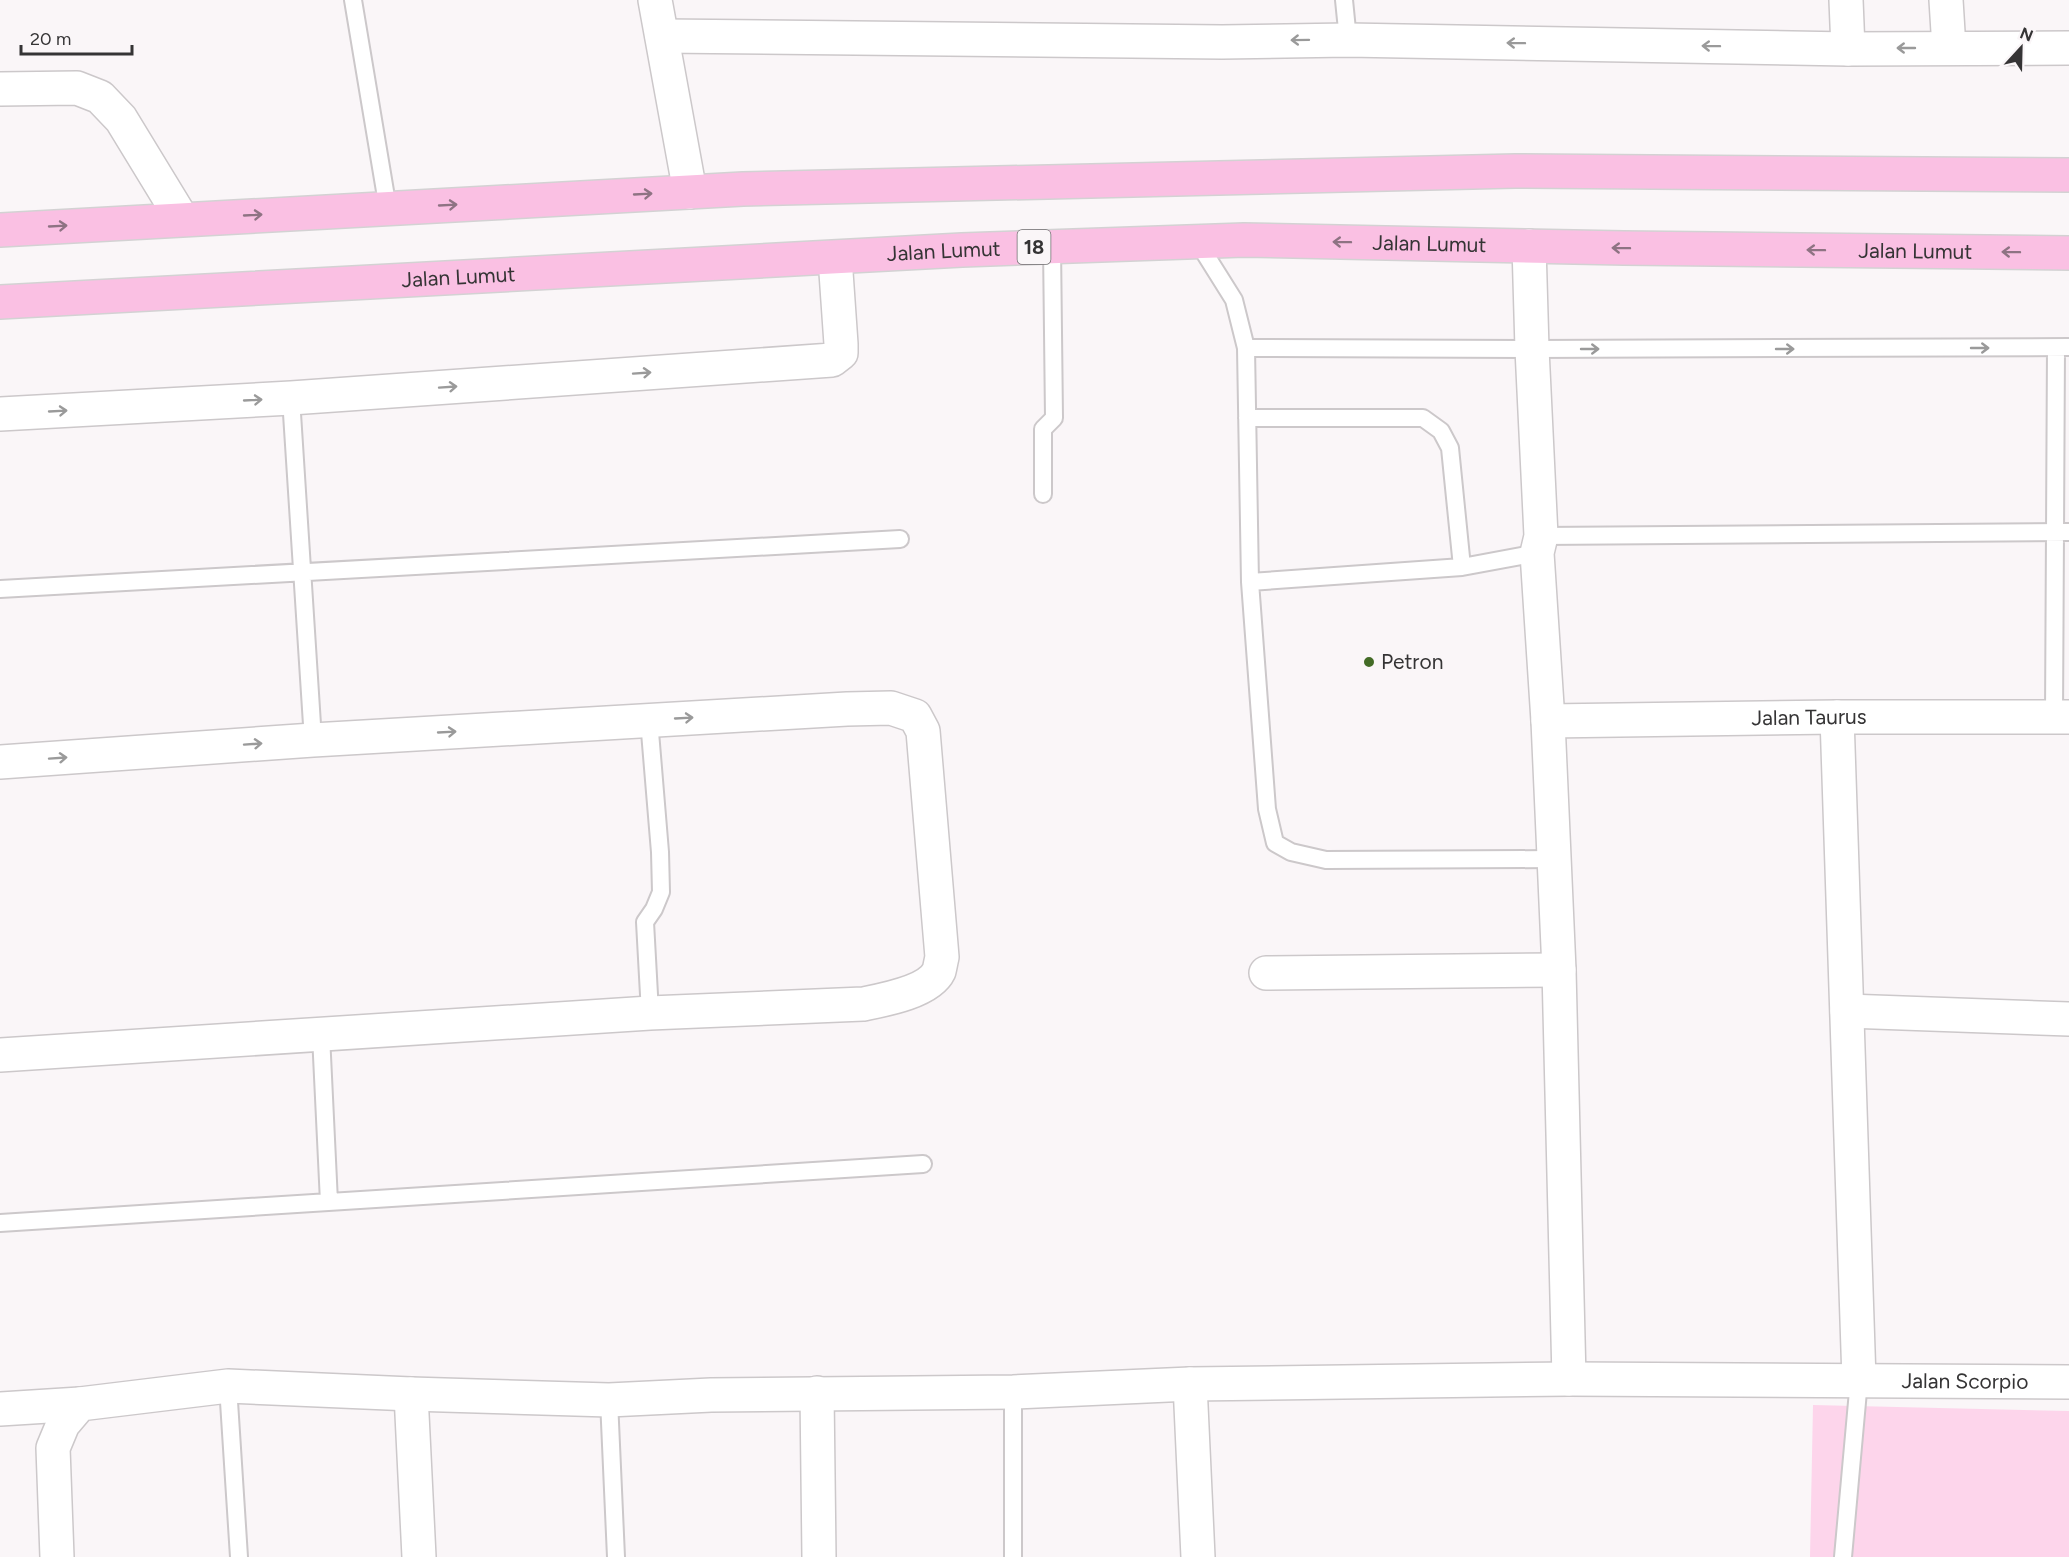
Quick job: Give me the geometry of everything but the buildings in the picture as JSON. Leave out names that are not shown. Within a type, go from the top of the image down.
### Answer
[{"type":"main road","points":[[0,230],[690,192],[1515,171],[2069,175]]},
{"type":"main road","name":"Jalan Lumut","points":[[0,302],[605,267],[1197,241],[2069,253]]},
{"type":"street","points":[[655,0],[690,192]]},
{"type":"street","points":[[1846,0],[1848,49]]},
{"type":"street","points":[[1946,0],[1949,48]]},
{"type":"street","points":[[662,36],[1210,42],[1348,40],[1848,49],[2069,48]]},
{"type":"street","points":[[0,89],[77,88],[100,97],[122,119],[182,219]]},
{"type":"street","points":[[1529,246],[1539,545],[1559,970],[1569,1379]]},
{"type":"street","points":[[0,414],[291,398],[831,360],[841,353],[835,258]]},
{"type":"street","points":[[0,762],[313,740],[847,708],[891,708],[915,716],[923,730],[942,957],[939,971],[933,979],[894,998],[862,1004],[650,1013],[0,1055]]},
{"type":"street","points":[[1837,717],[1859,1380]]},
{"type":"street","name":"Jalan Taurus","points":[[1548,721],[2062,717]]},
{"type":"street","points":[[1266,973],[1559,970]]},
{"type":"street","points":[[1847,1011],[2069,1019]]},
{"type":"street","name":"Jalan Scorpio","points":[[0,1409],[80,1404],[228,1386],[609,1400],[711,1395],[1013,1392],[1190,1384],[1569,1379],[2069,1382]]},
{"type":"street","points":[[1190,1384],[1198,1557]]},
{"type":"street","points":[[817,1393],[819,1557]]},
{"type":"street","points":[[411,1394],[419,1557]]},
{"type":"street","points":[[57,1557],[53,1448],[63,1424],[80,1404]]},
{"type":"lane","points":[[354,0],[388,209]]},
{"type":"lane","points":[[1344,0],[1348,40]]},
{"type":"lane","points":[[1197,241],[1234,300],[1246,348],[1250,582],[1267,809],[1275,843],[1291,852],[1326,860],[1554,859]]},
{"type":"lane","points":[[1043,494],[1043,429],[1054,418],[1052,246]]},
{"type":"lane","points":[[1246,348],[2063,348],[2062,717]]},
{"type":"lane","points":[[291,398],[313,740]]},
{"type":"lane","points":[[1247,418],[1423,418],[1441,431],[1450,448],[1462,567]]},
{"type":"lane","points":[[1250,582],[1462,567],[1539,545],[2062,532]]},
{"type":"lane","points":[[0,589],[900,539]]},
{"type":"lane","points":[[649,720],[661,892],[654,909],[645,922],[650,1013]]},
{"type":"lane","points":[[321,1035],[329,1202]]},
{"type":"lane","points":[[0,1223],[923,1164]]},
{"type":"lane","points":[[1843,1557],[1859,1380]]},
{"type":"lane","points":[[228,1386],[239,1557]]},
{"type":"lane","points":[[1013,1392],[1013,1557]]},
{"type":"lane","points":[[609,1400],[616,1557]]},
{"type":"shaded area","points":[[1813,1405],[2069,1411],[2069,1557],[1810,1557]]},
{"type":"place","name":"Petron","points":[[1369,662]]}]
